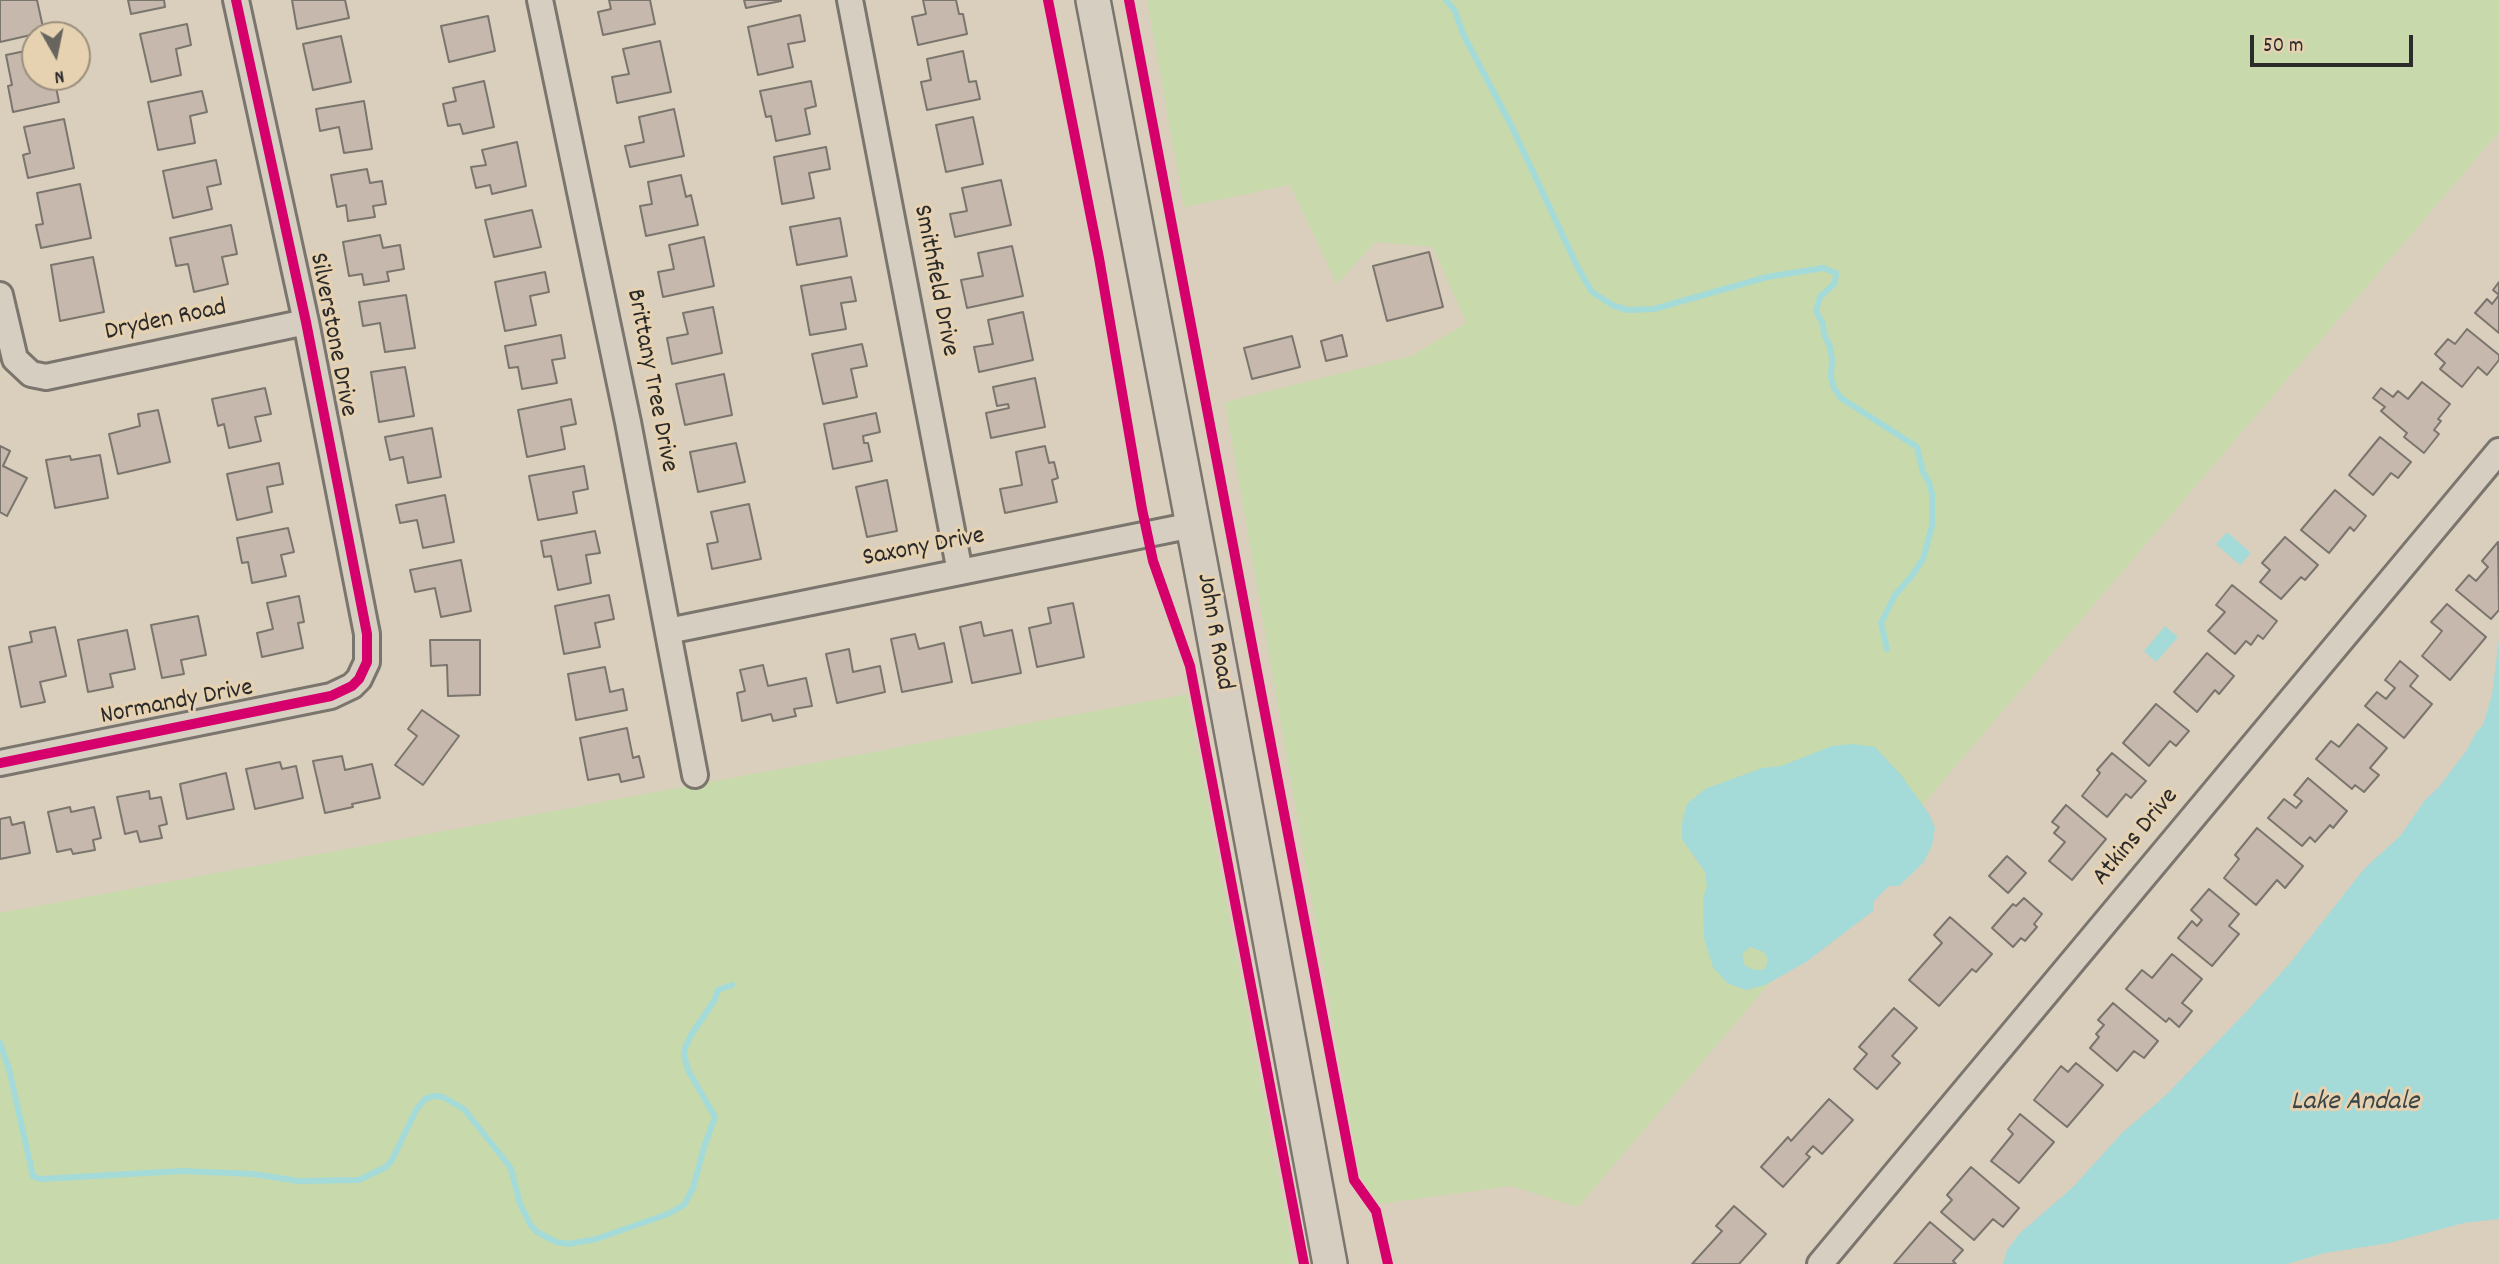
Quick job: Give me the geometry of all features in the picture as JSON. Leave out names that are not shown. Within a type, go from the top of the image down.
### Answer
[{"type":"main road","name":"John R Road","points":[[1093,0],[1330,1264]]},
{"type":"street","name":"Silverstone Drive","points":[[236,0],[306,322],[367,634],[367,662],[359,679]]},
{"type":"street","name":"Brittany Tree Drive","points":[[540,0],[602,292],[695,775]]},
{"type":"street","name":"Smithfield Drive","points":[[850,0],[960,572]]},
{"type":"street","name":"Dryden Road","points":[[0,295],[15,359],[30,374],[39,376],[54,376],[306,322]]},
{"type":"street","name":"Atkins Drive","points":[[1820,1264],[2499,451]]},
{"type":"street","name":"Saxony Drive","points":[[667,631],[1193,525]]},
{"type":"street","name":"Normandy Drive","points":[[0,763],[319,699],[352,687],[359,679]]},
{"type":"green space","points":[[1147,0],[2499,0],[2499,132],[1578,1207],[1511,1186],[1379,1204],[1360,1177],[1225,402],[1411,356],[1466,323],[1433,247],[1375,242],[1337,284],[1290,185],[1184,207]]},
{"type":"green space","points":[[1187,694],[1295,1264],[0,1264],[0,913]]},
{"type":"water","points":[[2227,532],[2251,553],[2240,565],[2216,544]]},
{"type":"water","points":[[2165,626],[2178,637],[2156,662],[2144,651]]},
{"type":"water","name":"Lake Andale","points":[[2499,639],[2499,1219],[2464,1223],[2389,1243],[2325,1253],[2287,1264],[2003,1264],[2007,1250],[2019,1234],[2073,1187],[2122,1133],[2166,1095],[2245,1013],[2290,963],[2364,869],[2401,835],[2483,725],[2492,695]]},
{"type":"water","points":[[1852,744],[1875,747],[1901,775],[1929,814],[1935,828],[1932,846],[1923,863],[1899,886],[1889,886],[1874,901],[1873,911],[1806,962],[1765,985],[1746,990],[1727,983],[1713,967],[1704,938],[1703,899],[1707,886],[1705,872],[1682,839],[1682,823],[1687,804],[1705,789],[1762,768],[1781,766],[1832,746]],"holes":[[[1750,947],[1764,952],[1768,960],[1765,969],[1755,970],[1745,966],[1742,954]]]},
{"type":"building","points":[[0,0],[37,0],[42,21],[21,21],[21,37],[0,42]]},
{"type":"building","points":[[128,0],[164,0],[165,7],[131,14]]},
{"type":"building","points":[[292,0],[345,0],[349,18],[297,29]]},
{"type":"building","points":[[609,0],[650,0],[655,24],[603,35],[598,12],[611,9]]},
{"type":"building","points":[[744,0],[781,0],[781,1],[746,8]]},
{"type":"building","points":[[923,0],[956,0],[959,14],[963,14],[967,34],[918,45],[912,17],[926,14]]},
{"type":"building","points":[[800,15],[805,41],[788,44],[793,67],[758,75],[748,27]]},
{"type":"building","points":[[488,16],[495,51],[449,62],[441,26]]},
{"type":"building","points":[[187,24],[191,45],[176,49],[181,75],[151,82],[140,34]]},
{"type":"building","points":[[341,36],[351,82],[313,90],[303,44]]},
{"type":"building","points":[[660,41],[671,92],[617,103],[612,77],[629,74],[623,49]]},
{"type":"building","points":[[963,51],[969,82],[976,81],[980,99],[927,110],[921,82],[931,80],[927,59]]},
{"type":"building","points":[[21,52],[21,91],[57,91],[59,102],[13,112],[8,86],[12,85],[6,55]]},
{"type":"building","points":[[484,81],[494,127],[463,134],[460,124],[448,126],[443,104],[456,101],[453,88]]},
{"type":"building","points":[[811,81],[816,106],[805,109],[810,134],[776,141],[771,116],[766,117],[760,91]]},
{"type":"building","points":[[202,91],[207,112],[190,116],[195,143],[158,150],[148,102]]},
{"type":"building","points":[[364,101],[372,149],[344,153],[339,127],[320,131],[316,109]]},
{"type":"building","points":[[674,109],[684,156],[630,167],[625,146],[644,142],[639,117]]},
{"type":"building","points":[[973,117],[983,164],[946,172],[936,125]]},
{"type":"building","points":[[64,119],[74,168],[28,178],[23,155],[30,153],[24,127]]},
{"type":"building","points":[[517,142],[526,186],[492,194],[490,185],[476,188],[471,167],[486,165],[482,150]]},
{"type":"building","points":[[826,147],[830,169],[809,173],[814,198],[782,204],[774,157]]},
{"type":"building","points":[[216,160],[221,184],[207,187],[212,209],[173,218],[163,171]]},
{"type":"building","points":[[367,169],[370,183],[382,181],[386,204],[373,206],[375,217],[348,221],[346,205],[337,207],[331,175]]},
{"type":"building","points":[[681,175],[686,197],[691,195],[698,225],[646,236],[640,206],[652,204],[648,182]]},
{"type":"building","points":[[1001,180],[1011,225],[955,237],[950,214],[967,211],[962,188]]},
{"type":"building","points":[[80,184],[91,238],[41,248],[36,225],[43,224],[37,193]]},
{"type":"building","points":[[532,210],[541,247],[494,257],[485,220]]},
{"type":"building","points":[[840,218],[847,256],[797,265],[790,227]]},
{"type":"building","points":[[231,225],[237,254],[222,257],[228,284],[194,292],[188,264],[176,266],[170,238]]},
{"type":"building","points":[[380,235],[383,248],[400,245],[404,269],[387,272],[389,281],[364,285],[362,274],[349,276],[343,242]]},
{"type":"building","points":[[704,237],[714,286],[663,297],[658,272],[674,269],[669,245]]},
{"type":"building","points":[[1012,246],[1023,296],[967,308],[961,280],[983,276],[978,253]]},
{"type":"building","points":[[1429,252],[1443,307],[1387,321],[1373,266]]},
{"type":"building","points":[[93,257],[104,312],[60,321],[51,265]]},
{"type":"building","points":[[545,272],[549,292],[530,296],[536,325],[505,331],[495,282]]},
{"type":"building","points":[[851,277],[856,301],[841,303],[846,329],[810,335],[801,286]]},
{"type":"building","points":[[2499,282],[2499,295],[2493,290]]},
{"type":"building","points":[[406,295],[415,348],[385,352],[380,323],[363,326],[359,302]]},
{"type":"building","points":[[2499,295],[2499,333],[2475,313],[2487,299],[2492,304]]},
{"type":"building","points":[[713,307],[722,353],[672,364],[667,338],[688,334],[683,313]]},
{"type":"building","points":[[1023,312],[1033,360],[979,372],[974,347],[993,344],[988,320]]},
{"type":"building","points":[[2467,329],[2499,355],[2499,360],[2487,375],[2478,367],[2462,387],[2440,369],[2445,363],[2435,354],[2448,339],[2455,344]]},
{"type":"building","points":[[561,335],[565,358],[552,360],[557,383],[522,389],[518,367],[509,368],[505,346]]},
{"type":"building","points":[[1342,335],[1347,356],[1326,361],[1321,341]]},
{"type":"building","points":[[1292,336],[1300,367],[1252,379],[1244,348]]},
{"type":"building","points":[[862,344],[867,366],[851,369],[857,397],[823,404],[812,354]]},
{"type":"building","points":[[405,367],[414,416],[379,422],[371,372]]},
{"type":"building","points":[[724,374],[732,415],[685,425],[676,384]]},
{"type":"building","points":[[1035,378],[1045,427],[991,438],[986,413],[1009,408],[1008,404],[997,406],[993,387]]},
{"type":"building","points":[[2422,382],[2450,404],[2438,419],[2441,421],[2434,430],[2439,434],[2424,453],[2404,437],[2407,433],[2381,411],[2385,407],[2373,398],[2381,388],[2393,397],[2398,391],[2408,399]]},
{"type":"building","points":[[265,388],[271,414],[255,417],[261,441],[229,448],[224,424],[218,426],[212,399]]},
{"type":"building","points":[[571,399],[576,424],[561,427],[565,449],[527,457],[518,410]]},
{"type":"building","points":[[158,410],[170,462],[118,474],[109,434],[140,426],[138,414]]},
{"type":"building","points":[[876,413],[880,432],[863,436],[864,443],[868,443],[872,461],[833,469],[824,424]]},
{"type":"building","points":[[432,428],[441,477],[408,483],[403,457],[390,460],[385,437]]},
{"type":"building","points":[[2380,437],[2411,462],[2398,478],[2391,473],[2373,495],[2349,475]]},
{"type":"building","points":[[736,443],[745,482],[698,492],[690,452]]},
{"type":"building","points":[[0,446],[10,451],[3,466],[27,478],[7,516],[0,512]]},
{"type":"building","points":[[1045,446],[1049,463],[1054,462],[1058,478],[1052,480],[1057,502],[1005,513],[1000,489],[1022,485],[1016,452]]},
{"type":"building","points":[[100,455],[108,498],[55,508],[46,460],[70,456],[71,460]]},
{"type":"building","points":[[279,463],[283,484],[267,487],[272,512],[237,520],[227,474]]},
{"type":"building","points":[[584,466],[588,489],[573,492],[577,513],[538,520],[529,476]]},
{"type":"building","points":[[887,480],[897,531],[867,537],[856,487]]},
{"type":"building","points":[[2335,490],[2366,516],[2354,531],[2350,527],[2329,553],[2301,530]]},
{"type":"building","points":[[445,495],[454,542],[423,548],[417,520],[400,523],[396,505]]},
{"type":"building","points":[[749,504],[761,559],[712,569],[707,544],[718,542],[711,512]]},
{"type":"building","points":[[288,528],[294,552],[281,555],[286,576],[252,583],[248,562],[242,563],[237,538]]},
{"type":"building","points":[[595,531],[600,553],[586,555],[591,583],[558,590],[551,556],[544,557],[541,541]]},
{"type":"building","points":[[2285,537],[2318,565],[2305,580],[2301,577],[2281,599],[2260,582],[2270,570],[2262,563]]},
{"type":"building","points":[[2498,542],[2499,610],[2491,619],[2456,590],[2469,575],[2476,581],[2488,567],[2482,561]]},
{"type":"building","points":[[461,560],[471,611],[441,617],[435,588],[415,592],[410,570]]},
{"type":"building","points":[[2232,585],[2277,621],[2263,639],[2258,635],[2251,645],[2246,641],[2235,654],[2208,631],[2225,612],[2216,605]]},
{"type":"building","points":[[609,595],[614,619],[595,623],[600,647],[564,654],[555,606]]},
{"type":"building","points":[[299,596],[304,622],[298,623],[303,648],[262,657],[257,633],[273,629],[267,603]]},
{"type":"building","points":[[1073,603],[1084,657],[1037,667],[1029,628],[1051,623],[1048,608]]},
{"type":"building","points":[[2447,604],[2486,637],[2450,680],[2422,656],[2442,631],[2431,622]]},
{"type":"building","points":[[198,616],[206,655],[181,660],[184,674],[162,678],[151,625]]},
{"type":"building","points":[[981,622],[984,636],[1012,630],[1021,673],[972,683],[960,627]]},
{"type":"building","points":[[55,627],[66,676],[40,682],[45,702],[21,707],[9,647],[32,642],[30,632]]},
{"type":"building","points":[[127,630],[135,669],[110,674],[113,687],[88,692],[78,640]]},
{"type":"building","points":[[915,634],[919,649],[944,643],[952,682],[902,692],[891,639]]},
{"type":"building","points":[[430,640],[480,640],[480,695],[448,696],[447,665],[431,666]]},
{"type":"building","points":[[849,649],[853,672],[880,666],[885,692],[837,703],[826,654]]},
{"type":"building","points":[[2207,653],[2234,676],[2219,694],[2215,690],[2197,712],[2174,692]]},
{"type":"building","points":[[2400,661],[2418,676],[2410,686],[2432,704],[2404,738],[2365,706],[2377,692],[2386,699],[2395,688],[2385,680]]},
{"type":"building","points":[[763,665],[768,686],[806,678],[812,706],[794,709],[796,716],[773,721],[771,714],[742,721],[737,693],[745,691],[740,670]]},
{"type":"building","points":[[605,667],[610,692],[623,689],[627,710],[576,720],[568,674]]},
{"type":"building","points":[[2156,704],[2189,731],[2176,746],[2170,741],[2149,766],[2123,743]]},
{"type":"building","points":[[422,710],[459,736],[423,785],[395,765],[417,736],[408,729]]},
{"type":"building","points":[[2358,724],[2387,748],[2370,768],[2379,775],[2364,792],[2355,785],[2352,789],[2316,759],[2331,741],[2339,747]]},
{"type":"building","points":[[627,728],[633,758],[639,756],[644,777],[621,782],[619,774],[588,780],[580,738]]},
{"type":"building","points":[[2112,753],[2146,781],[2131,798],[2126,794],[2107,817],[2082,796],[2100,773],[2097,770]]},
{"type":"building","points":[[342,756],[345,770],[372,764],[380,798],[325,813],[313,761]]},
{"type":"building","points":[[280,762],[282,769],[296,766],[303,798],[255,809],[246,769]]},
{"type":"building","points":[[226,773],[234,809],[187,819],[180,784]]},
{"type":"building","points":[[2308,778],[2347,811],[2333,828],[2330,825],[2315,842],[2310,837],[2302,846],[2268,818],[2284,799],[2296,808],[2302,801],[2294,795]]},
{"type":"building","points":[[149,791],[150,799],[161,797],[167,824],[159,826],[162,838],[140,842],[137,831],[125,834],[117,797]]},
{"type":"building","points":[[2066,805],[2106,839],[2072,880],[2049,861],[2065,842],[2054,833],[2059,827],[2052,822]]},
{"type":"building","points":[[70,807],[71,812],[94,807],[101,838],[93,840],[95,850],[73,854],[71,849],[57,852],[48,812]]},
{"type":"building","points":[[10,817],[12,825],[24,822],[30,853],[0,859],[0,819]]},
{"type":"building","points":[[2257,828],[2303,866],[2285,888],[2277,880],[2256,905],[2224,878],[2239,859],[2235,855]]},
{"type":"building","points":[[2007,856],[2026,873],[2008,893],[1989,876]]},
{"type":"building","points":[[2209,889],[2239,914],[2229,926],[2239,934],[2212,966],[2178,938],[2192,921],[2197,926],[2202,920],[2191,910]]},
{"type":"building","points":[[2024,898],[2042,914],[2034,924],[2037,927],[2025,941],[2021,938],[2013,947],[1992,928],[2013,904],[2016,906]]},
{"type":"building","points":[[1950,917],[1992,954],[1976,972],[1972,969],[1939,1006],[1909,980],[1942,943],[1934,935]]},
{"type":"building","points":[[2172,954],[2202,979],[2182,1003],[2192,1011],[2179,1027],[2169,1018],[2166,1022],[2126,989],[2142,970],[2152,978]]},
{"type":"building","points":[[2113,1003],[2158,1041],[2144,1058],[2134,1051],[2117,1071],[2090,1048],[2099,1037],[2096,1034],[2104,1025],[2098,1020]]},
{"type":"building","points":[[1894,1008],[1917,1028],[1892,1056],[1900,1063],[1877,1089],[1854,1069],[1867,1054],[1859,1047]]},
{"type":"building","points":[[2076,1063],[2103,1085],[2067,1127],[2034,1100],[2061,1066],[2068,1072]]},
{"type":"building","points":[[1829,1099],[1853,1120],[1822,1154],[1813,1146],[1806,1154],[1810,1157],[1783,1187],[1761,1167],[1788,1137],[1791,1141]]},
{"type":"building","points":[[2020,1114],[2054,1142],[2019,1183],[1991,1161],[2013,1134],[2008,1129]]},
{"type":"building","points":[[1971,1167],[2019,1208],[2003,1227],[1993,1219],[1974,1240],[1941,1212],[1952,1200],[1947,1195]]},
{"type":"building","points":[[1734,1206],[1766,1234],[1739,1264],[1692,1264],[1722,1231],[1716,1226]]},
{"type":"building","points":[[1930,1222],[1963,1250],[1953,1261],[1956,1264],[1894,1264]]},
{"type":"waterway","points":[[1446,0],[1455,11],[1463,34],[1512,127],[1578,268],[1592,292],[1614,306],[1628,310],[1654,309],[1767,277],[1823,268],[1836,273],[1835,283],[1820,297],[1816,311],[1830,347],[1834,388],[1841,398],[1917,447],[1932,494],[1932,526],[1923,559],[1895,595],[1881,623],[1887,649]]},
{"type":"waterway","points":[[0,1043],[9,1069],[33,1176],[40,1179],[182,1171],[253,1174],[298,1181],[359,1180],[386,1167],[392,1160],[416,1110],[425,1099],[443,1097],[464,1109],[507,1163],[520,1204],[530,1224],[537,1232],[556,1242],[569,1244],[596,1239],[668,1214],[684,1205],[693,1188],[715,1117],[688,1070],[685,1048],[718,990],[732,985]]},
{"type":"cycle path","points":[[0,763],[331,696],[352,686],[359,679],[367,662],[367,634],[306,322],[236,0]]},
{"type":"cycle path","points":[[1048,0],[1099,258],[1142,509],[1153,561],[1190,666],[1304,1264]]},
{"type":"cycle path","points":[[1129,0],[1354,1180],[1376,1211],[1388,1264]]}]
